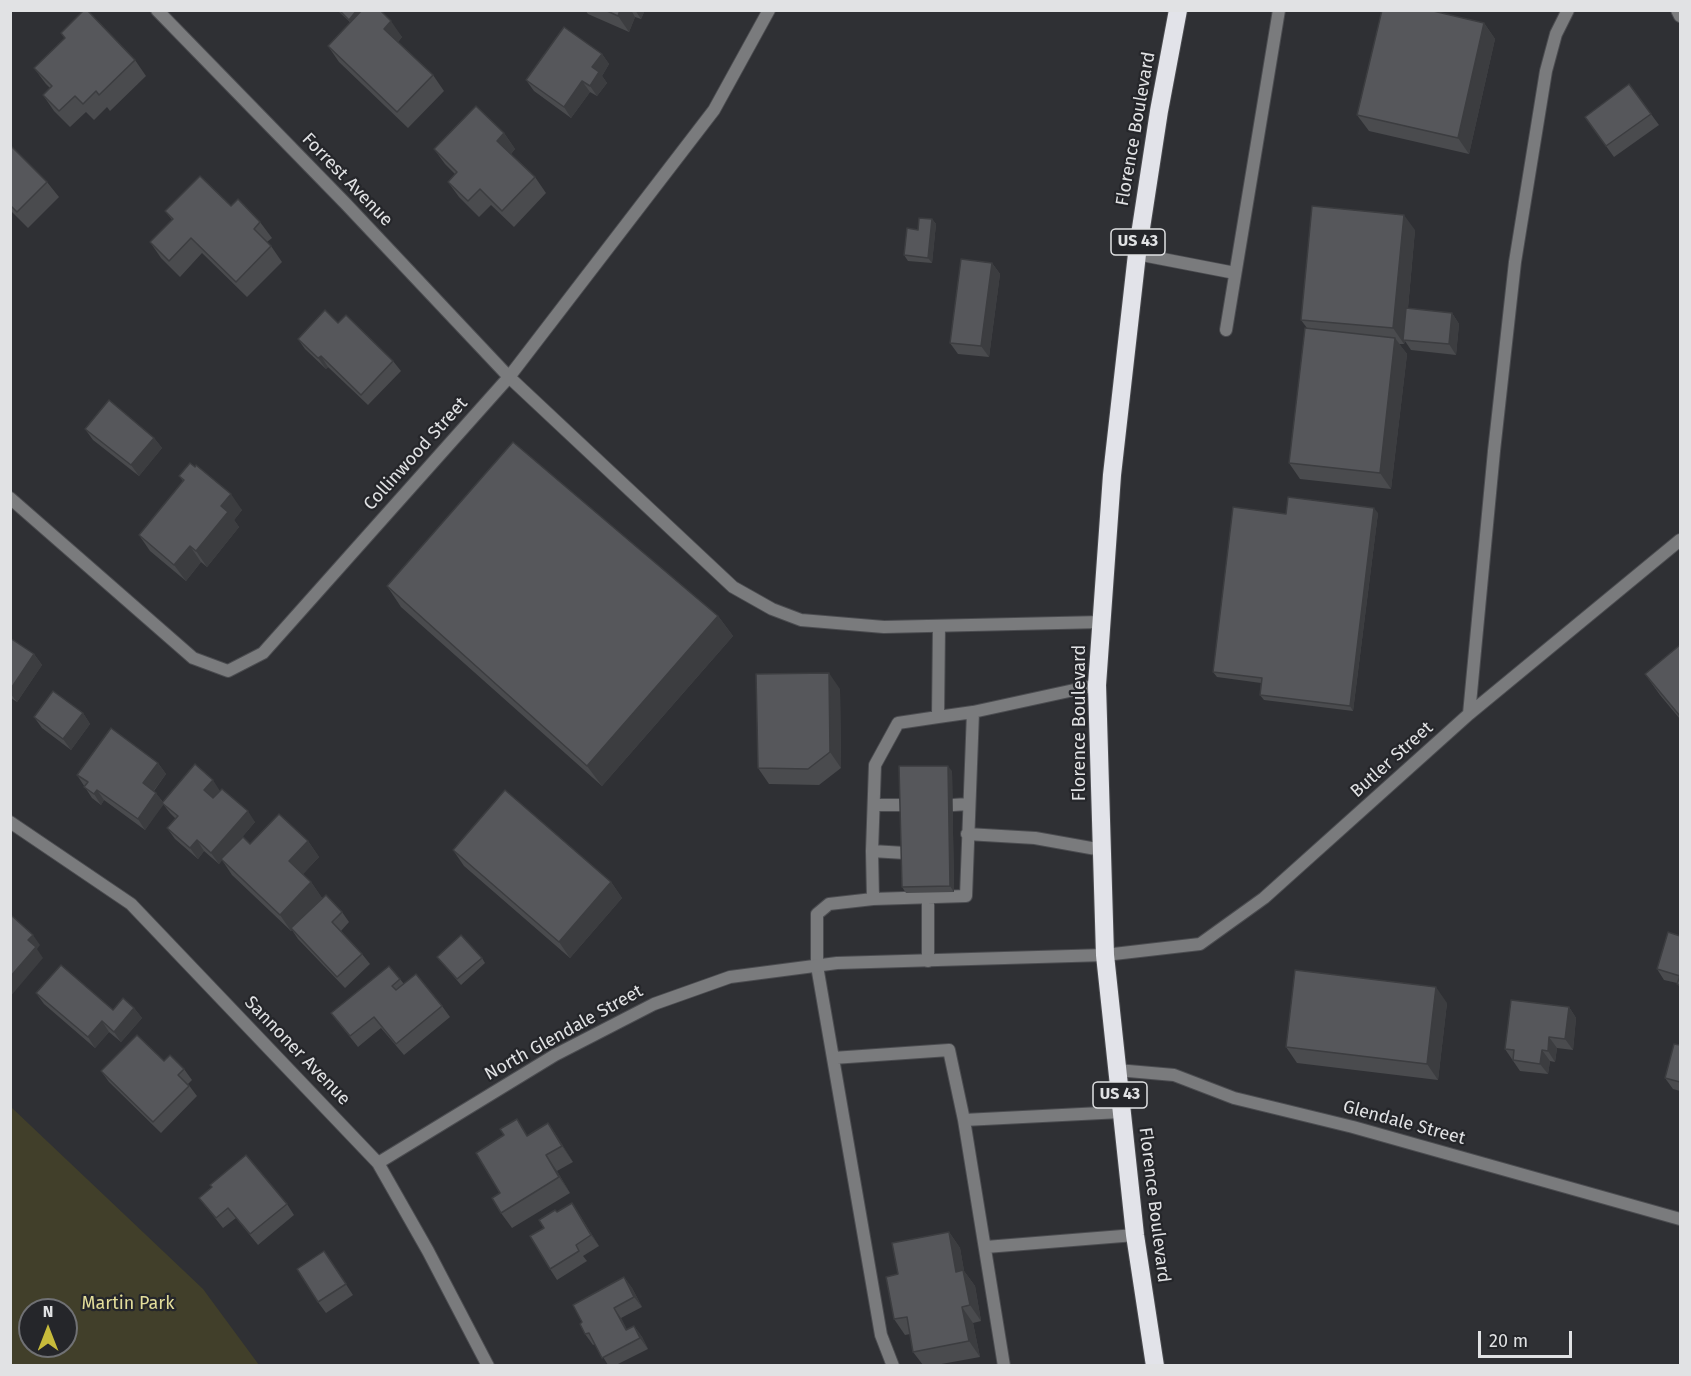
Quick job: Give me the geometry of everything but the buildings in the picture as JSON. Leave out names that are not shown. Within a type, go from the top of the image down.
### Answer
[{"type":"highway","name":"Florence Boulevard","points":[[1155,1365],[1135,1235],[1105,956],[1097,685],[1112,475],[1137,254],[1159,111],[1178,10]]},
{"type":"street","name":"Forrest Avenue","points":[[157,10],[346,204],[509,377],[733,587],[772,609],[801,620],[884,627],[1102,622]]},
{"type":"street","name":"Collinwood Street","points":[[10,498],[193,658],[228,671],[262,653],[509,377],[714,110],[769,10]]},
{"type":"street","points":[[1226,330],[1279,10]]},
{"type":"street","points":[[1469,714],[1515,262],[1546,71],[1556,34],[1568,10]]},
{"type":"street","points":[[1677,10],[1680,16]]},
{"type":"street","points":[[1137,254],[1235,273]]},
{"type":"street","name":"Butler Street","points":[[1105,956],[1200,944],[1264,898],[1469,714],[1680,540]]},
{"type":"street","points":[[938,717],[939,626]]},
{"type":"street","points":[[873,899],[875,765],[898,723],[973,712],[1097,685]]},
{"type":"street","points":[[893,1365],[881,1335],[817,966],[817,914],[829,904],[873,899],[966,896],[973,712]]},
{"type":"street","points":[[952,805],[968,804]]},
{"type":"street","points":[[874,805],[904,805]]},
{"type":"street","name":"Sannoner Avenue","points":[[10,822],[131,904],[378,1163],[428,1251],[488,1365]]},
{"type":"street","points":[[967,834],[1035,838],[1102,850]]},
{"type":"street","points":[[872,851],[905,853]]},
{"type":"street","points":[[953,853],[967,853]]},
{"type":"street","points":[[928,897],[928,961]]},
{"type":"street","name":"North Glendale Street","points":[[378,1163],[555,1055],[654,1004],[730,977],[837,963],[1105,956]]},
{"type":"street","points":[[833,1058],[949,1050],[964,1120],[1004,1365]]},
{"type":"street","name":"Glendale Street","points":[[1117,1070],[1174,1075],[1234,1098],[1353,1127],[1680,1220]]},
{"type":"street","points":[[964,1120],[1121,1112]]},
{"type":"street","points":[[986,1247],[1135,1235]]},
{"type":"green space","name":"Martin Park","points":[[11,1107],[203,1289],[259,1365],[11,1365]]}]
